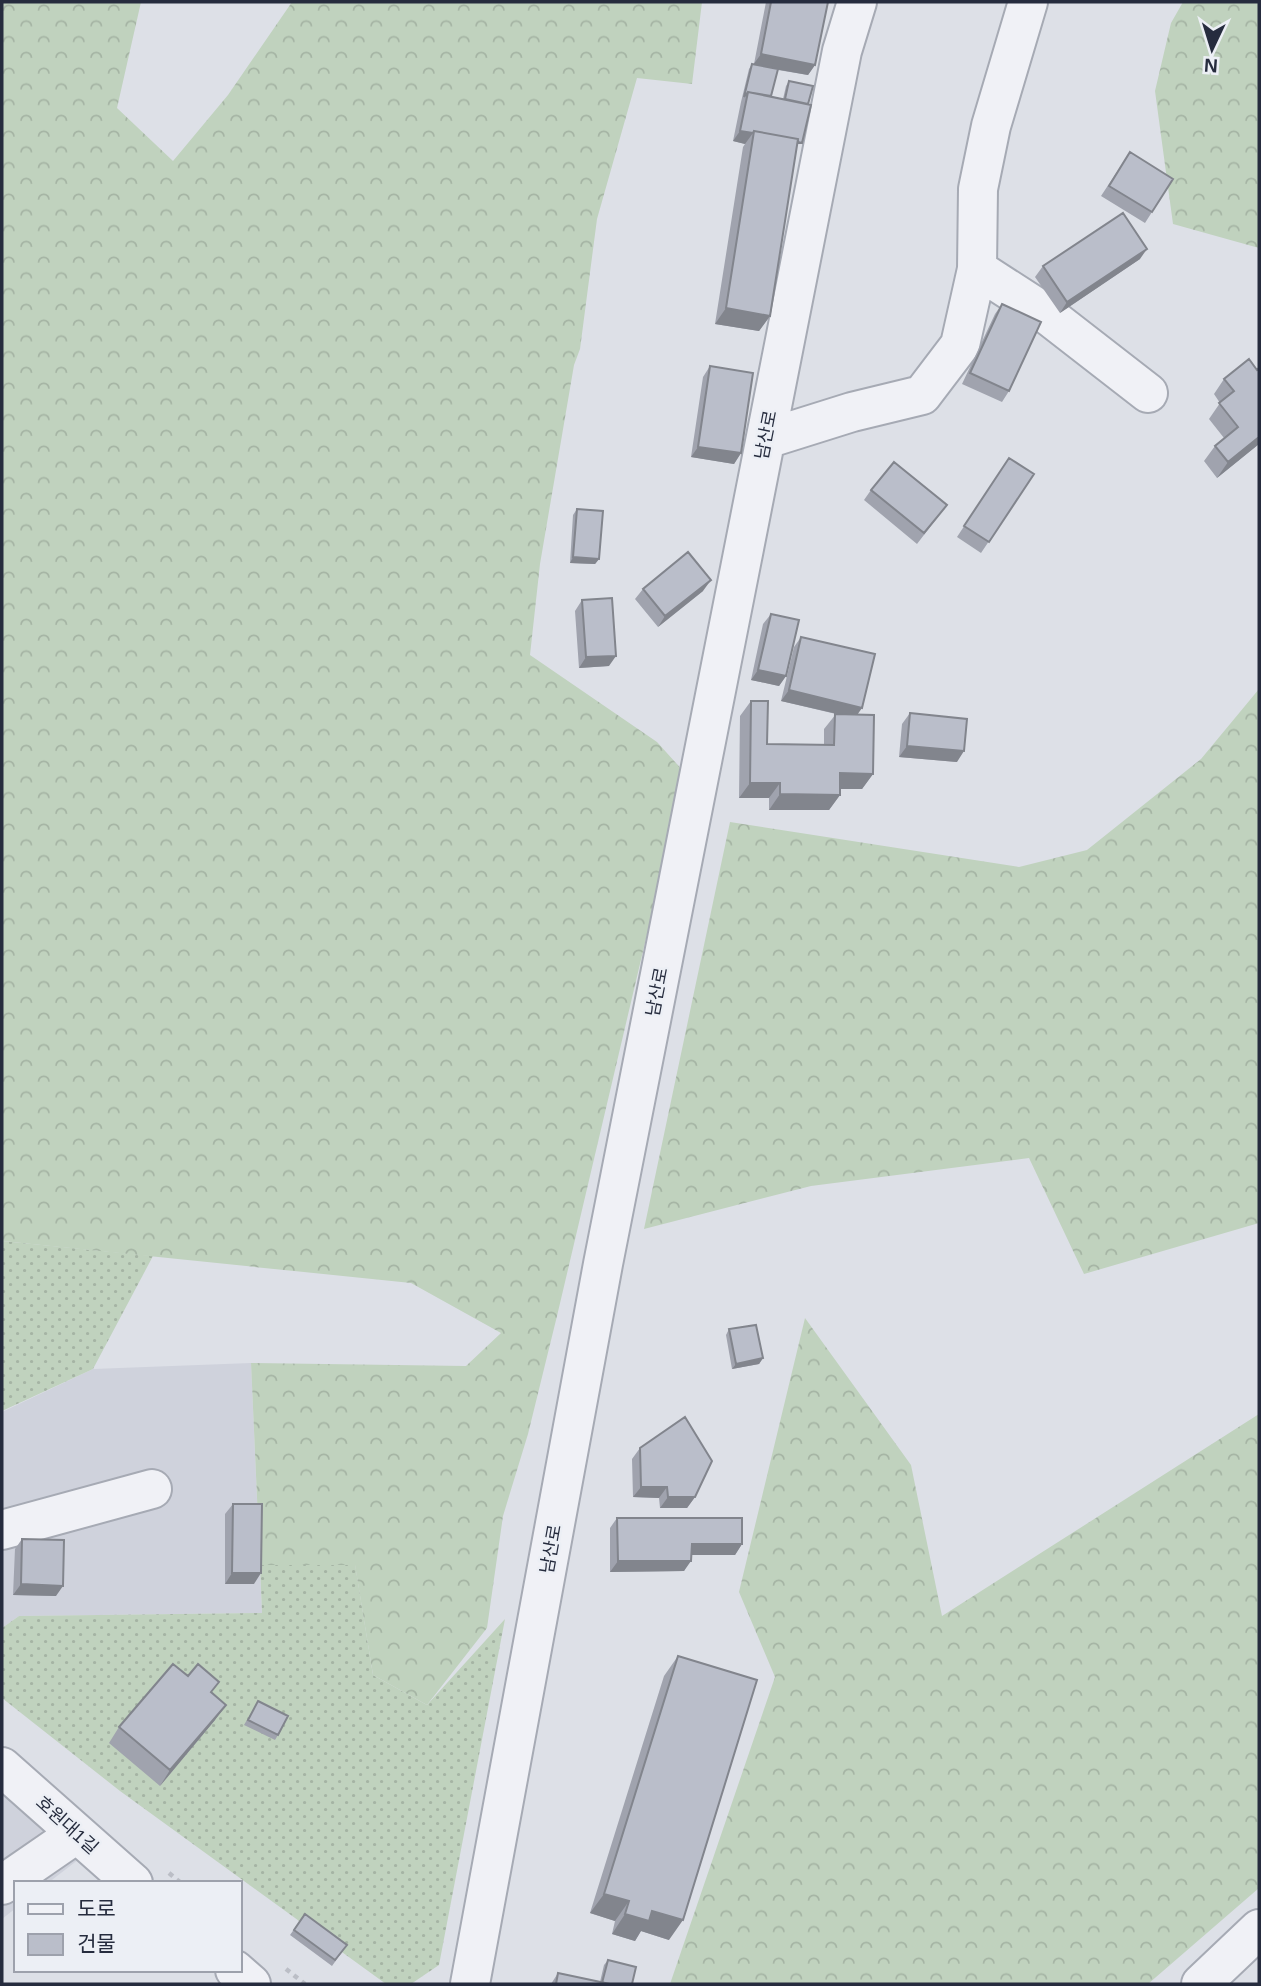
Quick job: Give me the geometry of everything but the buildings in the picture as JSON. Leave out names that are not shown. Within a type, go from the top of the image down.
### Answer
[{"type":"street","name":"남산로","points":[[471,1984],[603,1264],[842,51],[857,2]]},
{"type":"street","points":[[766,439],[852,412],[922,395],[960,345],[977,269],[978,189],[990,125],[1028,2]]},
{"type":"street","points":[[977,269],[1045,313],[1148,393]]},
{"type":"street","points":[[2,1530],[152,1489]]},
{"type":"street","name":"호원대1길","points":[[2,1767],[131,1881]]},
{"type":"street","points":[[2,1885],[76,1834]]},
{"type":"street","points":[[1201,1984],[1259,1929]]},
{"type":"street","points":[[237,1972],[251,1984]]},
{"type":"shaded area","points":[[251,1363],[262,1613],[19,1616],[2,1628],[2,1412],[93,1369]]},
{"type":"shaded area","points":[[2,1790],[83,1856],[51,1881],[14,1881],[14,1910],[2,1919]]},
{"type":"green space","points":[[2,2],[141,2],[117,108],[173,161],[228,95],[292,2],[702,2],[692,84],[637,78],[597,219],[580,349],[574,365],[540,564],[530,655],[657,742],[685,773],[557,1316],[528,1434],[503,1516],[487,1628],[427,1705],[373,1675],[355,1565],[260,1565],[251,1363],[466,1366],[501,1333],[411,1283],[2,1241]]},
{"type":"green space","points":[[1183,2],[1259,2],[1259,248],[1173,224],[1155,91],[1171,23]]},
{"type":"green space","points":[[1259,689],[1259,1223],[1084,1274],[1029,1158],[811,1186],[644,1229],[730,822],[1019,867],[1087,850],[1201,759]]},
{"type":"green space","points":[[2,1241],[153,1256],[93,1369],[2,1411]]},
{"type":"green space","points":[[805,1318],[911,1465],[942,1616],[1259,1414],[1259,1888],[1148,1984],[670,1984],[775,1677],[739,1592]]},
{"type":"green space","points":[[355,1564],[373,1675],[427,1705],[505,1619],[439,1965],[411,1984],[386,1984],[120,1791],[2,1698],[2,1628],[19,1616],[262,1613],[260,1565]]}]
